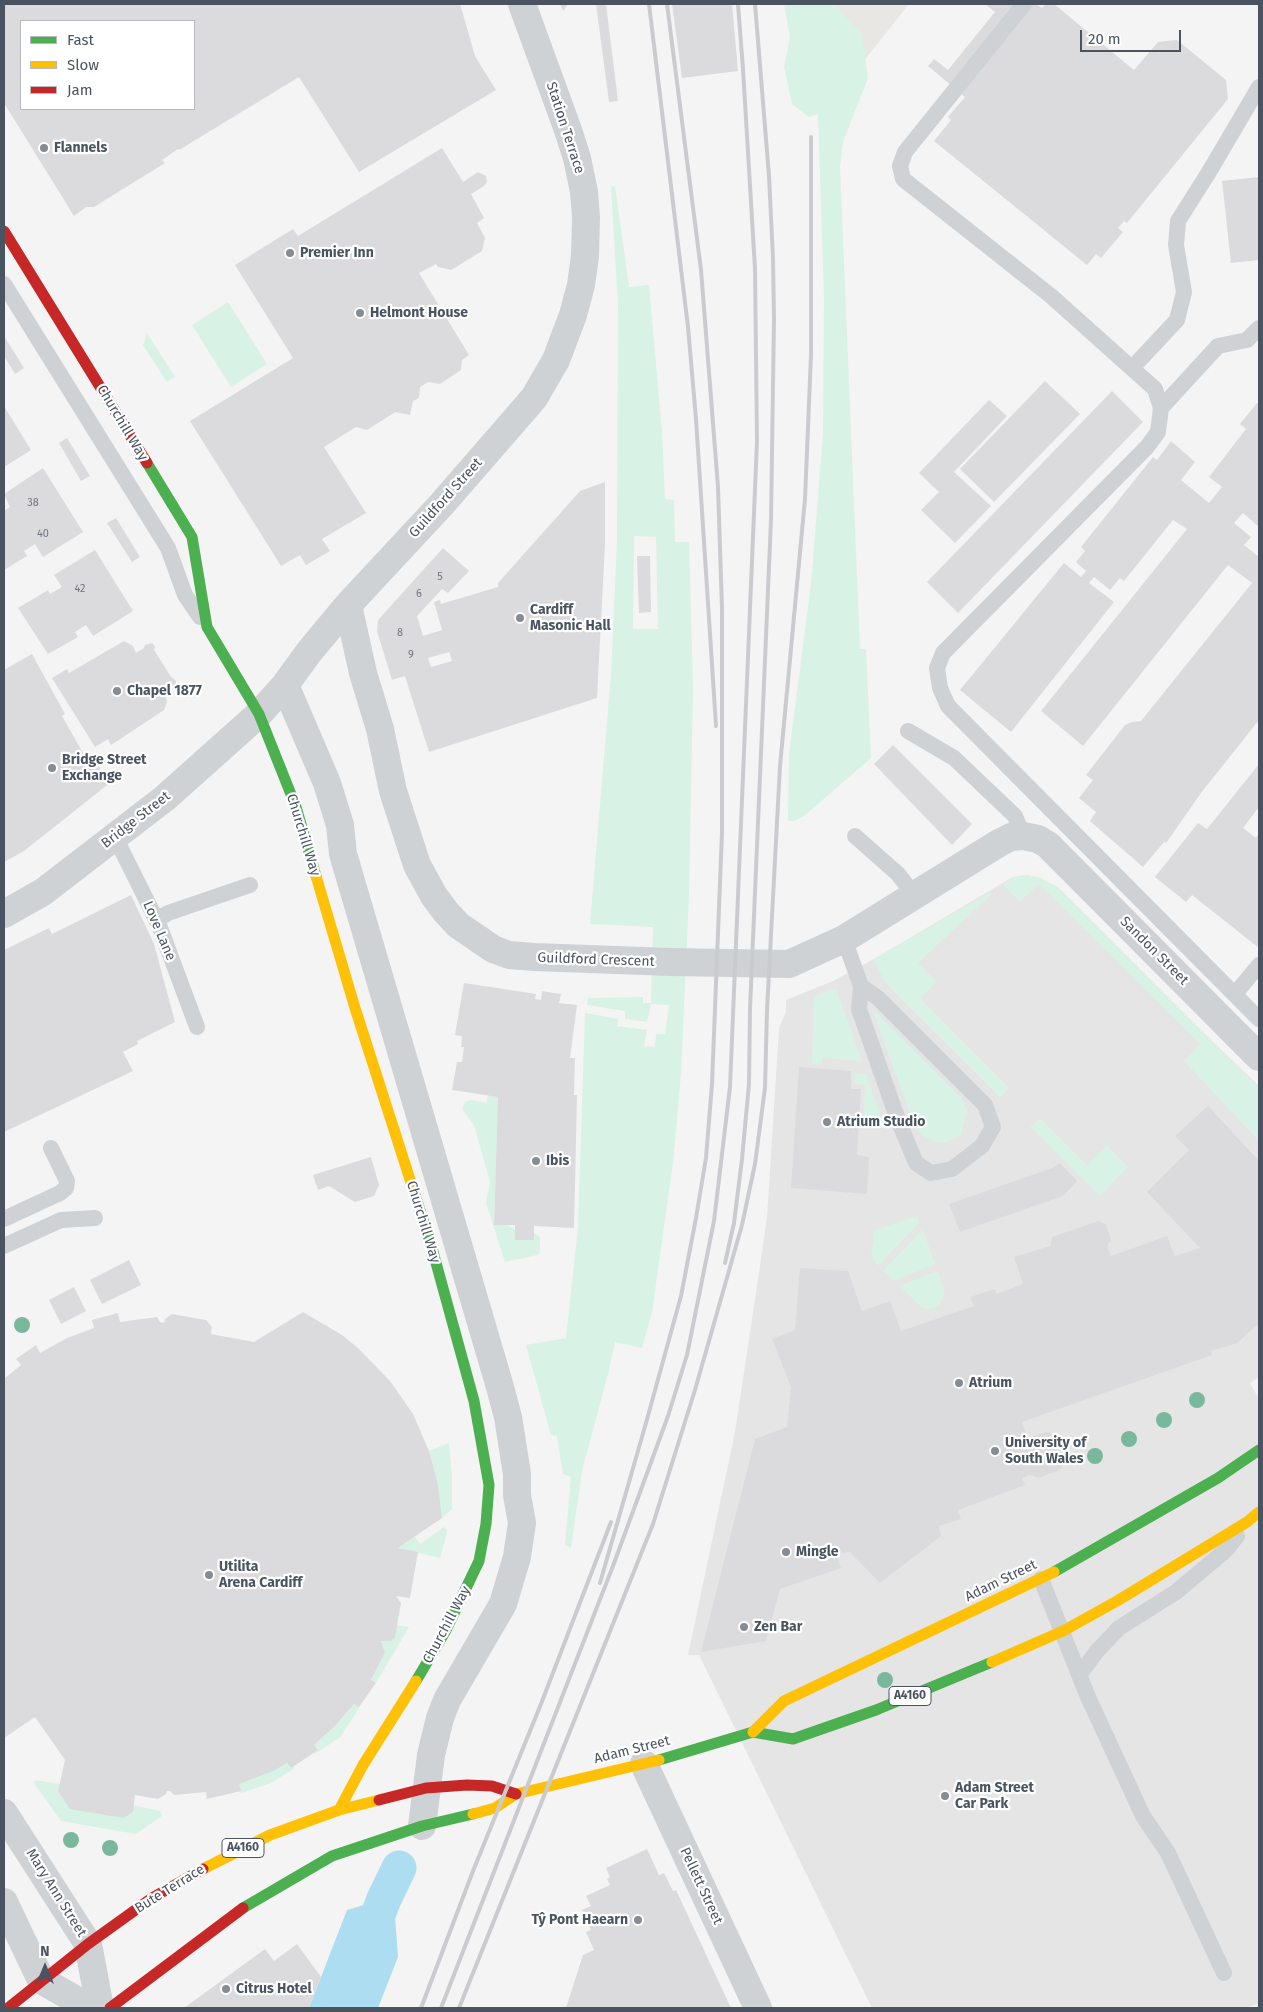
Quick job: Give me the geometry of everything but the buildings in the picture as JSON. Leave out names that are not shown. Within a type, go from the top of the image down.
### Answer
[{"type":"main road","name":"Churchill Way","points":[[4,231],[192,537],[207,627],[259,714],[296,807],[355,1008],[430,1241],[474,1402],[489,1485],[486,1524],[479,1561],[462,1598],[408,1695],[363,1765],[339,1810]]},
{"type":"main road","name":"Adam Street","points":[[753,1732],[784,1700],[1041,1579],[1218,1478],[1259,1450]]},
{"type":"main road","name":"Adam Street","points":[[110,2008],[252,1901],[332,1856],[422,1826],[495,1808],[516,1794],[644,1764],[753,1732],[793,1739],[921,1692],[1063,1631],[1117,1601],[1253,1517]]},
{"type":"main road","name":"A4160","points":[[339,1810],[426,1788],[475,1785],[492,1786],[516,1794]]},
{"type":"main road","name":"Bute Terrace","points":[[8,2008],[88,1944],[152,1898],[203,1868],[270,1835],[339,1810]]},
{"type":"street","name":"Station Terrace","points":[[522,4],[577,158],[584,192],[586,216],[585,256]]},
{"type":"street","name":"Guildford Street","points":[[259,714],[285,685],[309,652],[348,605],[441,505],[534,398],[556,360],[573,315],[581,285],[585,256]]},
{"type":"street","name":"Guildford Crescent","points":[[348,605],[363,673],[380,729],[388,771],[417,865],[434,896],[458,925],[493,949],[509,955],[672,962],[790,964],[844,939],[1011,837],[1035,840]]},
{"type":"street","name":"Churchill Way","points":[[285,685],[327,783],[340,825],[343,854],[500,1387],[514,1449],[522,1523],[517,1557],[503,1604],[455,1685],[440,1718],[431,1755],[422,1826]]},
{"type":"street","name":"Bridge Street","points":[[4,914],[43,892],[172,793],[259,714]]},
{"type":"street","name":"Sandon Street","points":[[1035,840],[1259,1057]]},
{"type":"street","name":"Pellett Street","points":[[644,1764],[758,2008]]},
{"type":"street","name":"Mary Ann Street","points":[[4,1813],[88,1944],[100,2008]]},
{"type":"street","points":[[4,1902],[42,1980],[90,2008]]},
{"type":"lane","points":[[1024,4],[905,152],[900,166],[903,179],[1051,296],[1155,389],[1160,408],[1158,432],[1147,447],[943,653],[937,668],[940,688],[948,706],[1259,1018]]},
{"type":"lane","points":[[1132,368],[1177,320],[1184,292],[1176,245],[1178,221],[1210,172],[1259,87]]},
{"type":"lane","name":"Churchill Way","points":[[4,284],[168,548],[185,595],[207,627]]},
{"type":"lane","points":[[1160,408],[1218,346],[1247,340],[1259,328]]},
{"type":"lane","points":[[908,731],[954,758],[1015,816],[1035,840]]},
{"type":"lane","points":[[855,836],[898,874],[915,896]]},
{"type":"lane","name":"Love Lane","points":[[115,837],[156,920],[196,1027]]},
{"type":"lane","points":[[156,920],[168,913],[250,885]]},
{"type":"lane","points":[[844,939],[861,986],[858,1009],[898,1120],[916,1163],[932,1173],[952,1169],[982,1146],[994,1127],[985,1105],[878,998],[861,986]]},
{"type":"lane","points":[[1235,994],[1259,966]]},
{"type":"lane","points":[[4,1219],[60,1193],[66,1188],[67,1181],[51,1148]]},
{"type":"lane","points":[[4,1246],[60,1220],[95,1218]]},
{"type":"lane","points":[[1080,1674],[1107,1639],[1119,1628],[1176,1592],[1226,1550],[1253,1517]]},
{"type":"lane","points":[[1041,1579],[1088,1697],[1142,1816],[1168,1854],[1224,1973]]},
{"type":"shaded area","points":[[812,4],[909,4],[851,77]]},
{"type":"shaded area","name":"University of South Wales","points":[[1027,875],[1041,878],[1259,1086],[1259,1377],[1250,1383],[1259,1399],[1259,2003],[1246,2008],[872,2008],[699,1655],[688,1655],[735,1432],[759,1273],[767,1217],[779,1029],[786,1011],[786,1000],[833,981],[1013,877]]},
{"type":"green space","points":[[784,4],[836,4],[862,34],[868,78],[843,142],[840,167],[860,649],[866,649],[871,758],[804,816],[794,821],[788,821],[789,754],[811,584],[823,434],[824,296],[818,114],[809,117],[792,104],[784,67],[790,37]]},
{"type":"green space","points":[[611,186],[615,186],[629,287],[649,285],[662,432],[665,499],[674,500],[675,542],[689,542],[693,688],[689,894],[681,1074],[673,1163],[652,1312],[642,1348],[615,1342],[582,1471],[571,1548],[565,1545],[571,1477],[563,1474],[557,1436],[551,1435],[526,1345],[566,1338],[578,1227],[585,1013],[619,1019],[617,1026],[647,1030],[644,1046],[655,1047],[656,1034],[665,1034],[669,1005],[651,1004],[647,1022],[625,1019],[625,1011],[587,1005],[588,998],[643,997],[643,1003],[651,1003],[653,927],[590,924],[611,675],[617,542],[618,305]],"holes":[[[634,536],[656,537],[658,629],[633,629]]]},
{"type":"green space","points":[[228,302],[267,364],[231,387],[192,325]]},
{"type":"green space","points":[[147,333],[175,377],[167,382],[143,345]]},
{"type":"green space","points":[[1027,875],[1041,878],[1058,887],[1259,1088],[1259,1141],[1184,1061],[1200,1044],[1039,884],[1020,902],[1003,885],[1013,877]]},
{"type":"green space","points":[[989,893],[991,895],[918,963],[937,982],[920,998],[1009,1088],[1000,1097],[893,991],[883,979],[874,959]]},
{"type":"green space","points":[[836,988],[862,1061],[822,1058],[822,1064],[812,1063],[814,996]]},
{"type":"green space","points":[[872,1008],[963,1101],[967,1113],[960,1136],[947,1142],[935,1142],[923,1136],[915,1127]]},
{"type":"green space","points":[[854,1073],[866,1074],[885,1128],[863,1127],[865,1085],[855,1084]]},
{"type":"green space","points":[[488,1095],[498,1097],[494,1225],[507,1225],[534,1240],[534,1233],[540,1237],[540,1253],[505,1262],[486,1203],[490,1182],[474,1125],[462,1109],[465,1102],[471,1100],[487,1103]]},
{"type":"green space","points":[[1040,1118],[1087,1165],[1107,1146],[1128,1167],[1100,1196],[1030,1127]]},
{"type":"green space","points":[[917,1216],[919,1223],[878,1266],[871,1254],[875,1230]]},
{"type":"green space","points":[[923,1229],[935,1264],[894,1281],[883,1271]]},
{"type":"green space","points":[[938,1271],[945,1293],[939,1306],[931,1309],[922,1308],[899,1286]]},
{"type":"green space","points":[[449,1443],[452,1509],[442,1518],[438,1484],[429,1451]]},
{"type":"green space","points":[[444,1527],[447,1530],[440,1558],[398,1548],[415,1537],[420,1544]]},
{"type":"green space","points":[[397,1625],[409,1627],[376,1683],[371,1680],[385,1653],[381,1641],[391,1641]]},
{"type":"green space","points":[[354,1704],[359,1707],[358,1710],[340,1737],[315,1754],[314,1752],[318,1750],[314,1745],[335,1726]]},
{"type":"green space","points":[[287,1763],[291,1768],[295,1768],[271,1783],[241,1793],[238,1791],[239,1784]]},
{"type":"green space","points":[[35,1780],[60,1784],[124,1818],[133,1812],[133,1805],[160,1811],[162,1816],[136,1834],[61,1821],[34,1783]]},
{"type":"water","points":[[384,1899],[394,1903],[398,1957],[378,2008],[309,2008],[347,1910]]},
{"type":"waterway","points":[[342,2008],[384,1899],[399,1868]]},
{"type":"railway","points":[[649,4],[688,327],[696,419],[716,726]]},
{"type":"railway","points":[[600,1583],[681,1296],[706,1158],[712,1084],[722,832],[722,609],[718,487],[701,270],[667,4]]},
{"type":"railway","points":[[441,2008],[613,1566],[668,1416],[687,1355],[714,1221],[730,1087],[757,441],[755,269],[738,4]]},
{"type":"railway","points":[[725,1263],[734,1223],[749,1084],[750,1009],[771,520],[773,258],[769,176],[755,4]]},
{"type":"railway","points":[[459,2008],[653,1524],[695,1390],[742,1225],[755,1164],[765,1088],[767,1010],[780,766],[805,499],[811,355],[811,137]]},
{"type":"railway","points":[[421,2008],[611,1522]]},
{"type":"traffic: fast","points":[[147,463],[192,537],[207,627],[259,714],[296,807],[316,876]]},
{"type":"traffic: fast","points":[[414,1192],[430,1241],[474,1401],[489,1485],[486,1524],[479,1561],[445,1632],[416,1681]]},
{"type":"traffic: fast","points":[[1054,1572],[1218,1478],[1259,1450]]},
{"type":"traffic: fast","points":[[659,1760],[753,1732],[793,1739],[876,1710],[992,1662]]},
{"type":"traffic: fast","points":[[243,1908],[332,1856],[422,1826],[473,1814]]},
{"type":"traffic: slow","points":[[316,876],[355,1008],[414,1192]]},
{"type":"traffic: slow","points":[[992,1662],[1063,1631],[1117,1601],[1247,1522],[1259,1512]]},
{"type":"traffic: slow","points":[[753,1732],[784,1701],[1054,1572]]},
{"type":"traffic: slow","points":[[339,1810],[363,1765],[416,1681]]},
{"type":"traffic: slow","points":[[473,1814],[495,1808],[516,1794],[659,1760]]},
{"type":"traffic: slow","points":[[203,1869],[270,1835],[339,1810],[379,1800]]},
{"type":"traffic: jam","points":[[4,231],[147,463]]},
{"type":"traffic: jam","points":[[379,1800],[426,1788],[467,1785],[492,1786],[516,1794]]},
{"type":"traffic: jam","points":[[8,2008],[88,1944],[152,1898],[203,1869]]},
{"type":"traffic: jam","points":[[110,2008],[243,1908]]},
{"type":"place","name":"Flannels","points":[[44,148]]},
{"type":"place","name":"Premier Inn","points":[[290,253]]},
{"type":"place","name":"Helmont House","points":[[360,313]]},
{"type":"place","name":"Cardiff Masonic Hall","points":[[520,618]]},
{"type":"place","name":"Chapel 1877","points":[[117,691]]},
{"type":"place","name":"Bridge Street Exchange","points":[[52,768]]},
{"type":"place","name":"Atrium Studio","points":[[827,1122]]},
{"type":"place","name":"Ibis","points":[[536,1161]]},
{"type":"place","name":"Atrium","points":[[959,1383]]},
{"type":"place","name":"University of South Wales","points":[[995,1451]]},
{"type":"place","name":"Mingle","points":[[786,1552]]},
{"type":"place","name":"Utilita Arena Cardiff","points":[[209,1575]]},
{"type":"place","name":"Zen Bar","points":[[744,1627]]},
{"type":"place","name":"Adam Street Car Park","points":[[945,1796]]},
{"type":"place","name":"Tŷ Pont Haearn","points":[[638,1920]]},
{"type":"place","name":"Citrus Hotel","points":[[226,1989]]}]
